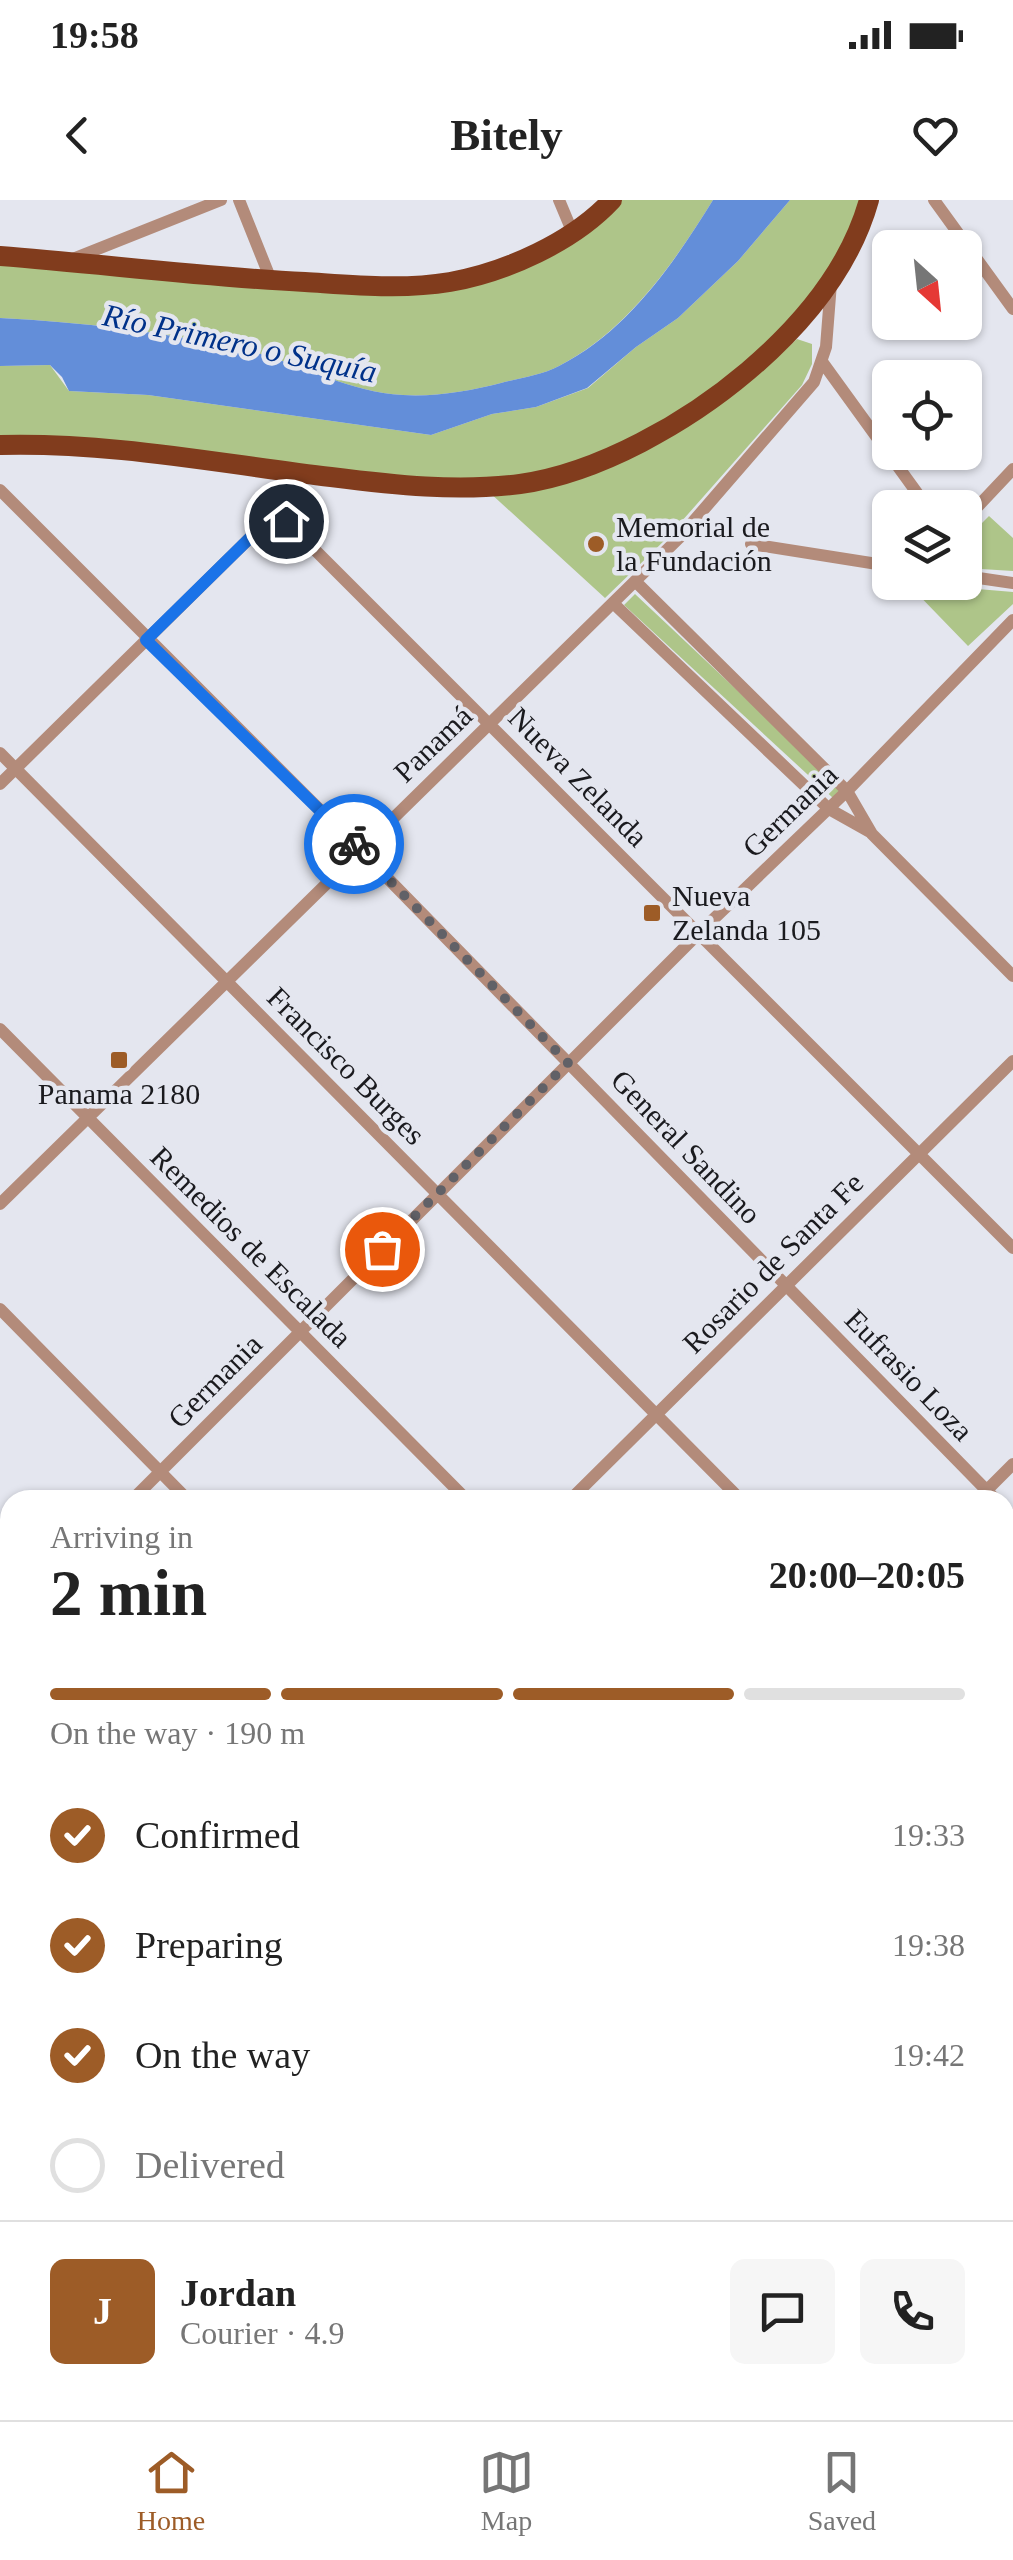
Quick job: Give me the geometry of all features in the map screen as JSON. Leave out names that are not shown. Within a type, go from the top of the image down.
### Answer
[{"type":"main road","points":[[0,256],[371,286],[449,282],[512,263],[572,231],[612,200]]},
{"type":"main road","points":[[0,446],[91,446],[414,487],[523,484],[595,463],[646,440],[690,416],[768,354],[803,318],[831,280],[869,200]]},
{"type":"street","points":[[65,261],[221,200]]},
{"type":"street","points":[[239,200],[271,280]]},
{"type":"street","points":[[560,200],[572,231]]},
{"type":"street","points":[[934,200],[1013,309]]},
{"type":"street","name":"Panamá","points":[[0,1204],[679,538],[802,398],[822,364],[831,280]]},
{"type":"street","points":[[822,364],[915,490]]},
{"type":"street","points":[[982,502],[1013,470]]},
{"type":"street","name":"General Sandino","points":[[0,490],[786,1285]]},
{"type":"street","name":"Nueva Zelanda","points":[[146,640],[263,525],[273,520],[286,521],[1013,1248]]},
{"type":"street","points":[[751,544],[872,563]]},
{"type":"street","points":[[982,578],[1013,583]]},
{"type":"street","points":[[636,581],[847,791],[872,834]]},
{"type":"street","points":[[613,604],[829,808],[872,834],[1013,976]]},
{"type":"street","name":"Germania","points":[[142,1490],[568,1063],[847,791],[1013,620]]},
{"type":"street","points":[[0,784],[146,640]]},
{"type":"street","name":"Francisco Burges","points":[[0,753],[730,1490]]},
{"type":"street","name":"Remedios de Escalada","points":[[0,1029],[457,1490]]},
{"type":"street","name":"Rosario de Santa Fe","points":[[580,1490],[1013,1061]]},
{"type":"street","name":"Eufrasio Loza","points":[[786,1285],[979,1490]]},
{"type":"street","points":[[0,1309],[178,1490]]},
{"type":"street","points":[[992,1490],[1013,1464]]},
{"type":"green space","points":[[612,200],[713,200],[647,294],[606,334],[552,369],[477,389],[427,395],[382,393],[262,354],[212,343],[121,329],[0,318],[0,256],[371,286],[499,268]]},
{"type":"green space","points":[[790,200],[869,200],[848,251],[768,354],[595,463],[464,488],[0,445],[0,366],[50,365],[69,391],[148,395],[431,435],[492,414],[536,407],[588,388],[678,318],[738,261]]},
{"type":"green space","points":[[797,339],[812,344],[812,364],[802,385],[666,539],[605,598],[489,492],[522,489],[753,379]]},
{"type":"green space","points":[[989,516],[1013,538],[1013,571],[982,569],[982,523]]},
{"type":"green space","points":[[982,589],[1013,592],[1013,604],[968,646],[923,600],[982,600]]},
{"type":"green space","points":[[635,594],[842,789],[833,798],[624,605]]},
{"type":"water","points":[[713,200],[790,200],[738,261],[678,318],[587,388],[536,407],[492,414],[431,435],[148,395],[69,391],[50,365],[0,366],[0,318],[121,329],[212,343],[262,354],[382,393],[427,395],[489,386],[552,369],[607,334],[647,294]]},
{"type":"way so far","points":[[354,844],[568,1063],[382,1249]]},
{"type":"place","name":"Memorial de la Fundación","points":[[596,544]]},
{"type":"place","name":"Nueva Zelanda 105","points":[[652,913]]},
{"type":"place","name":"Panama 2180","points":[[119,1060]]},
{"type":"route","points":[[286,521],[273,520],[263,525],[146,640],[354,844]]},
{"type":"water label","name":"Río Primero o Suquía","points":[[240,343]]}]
